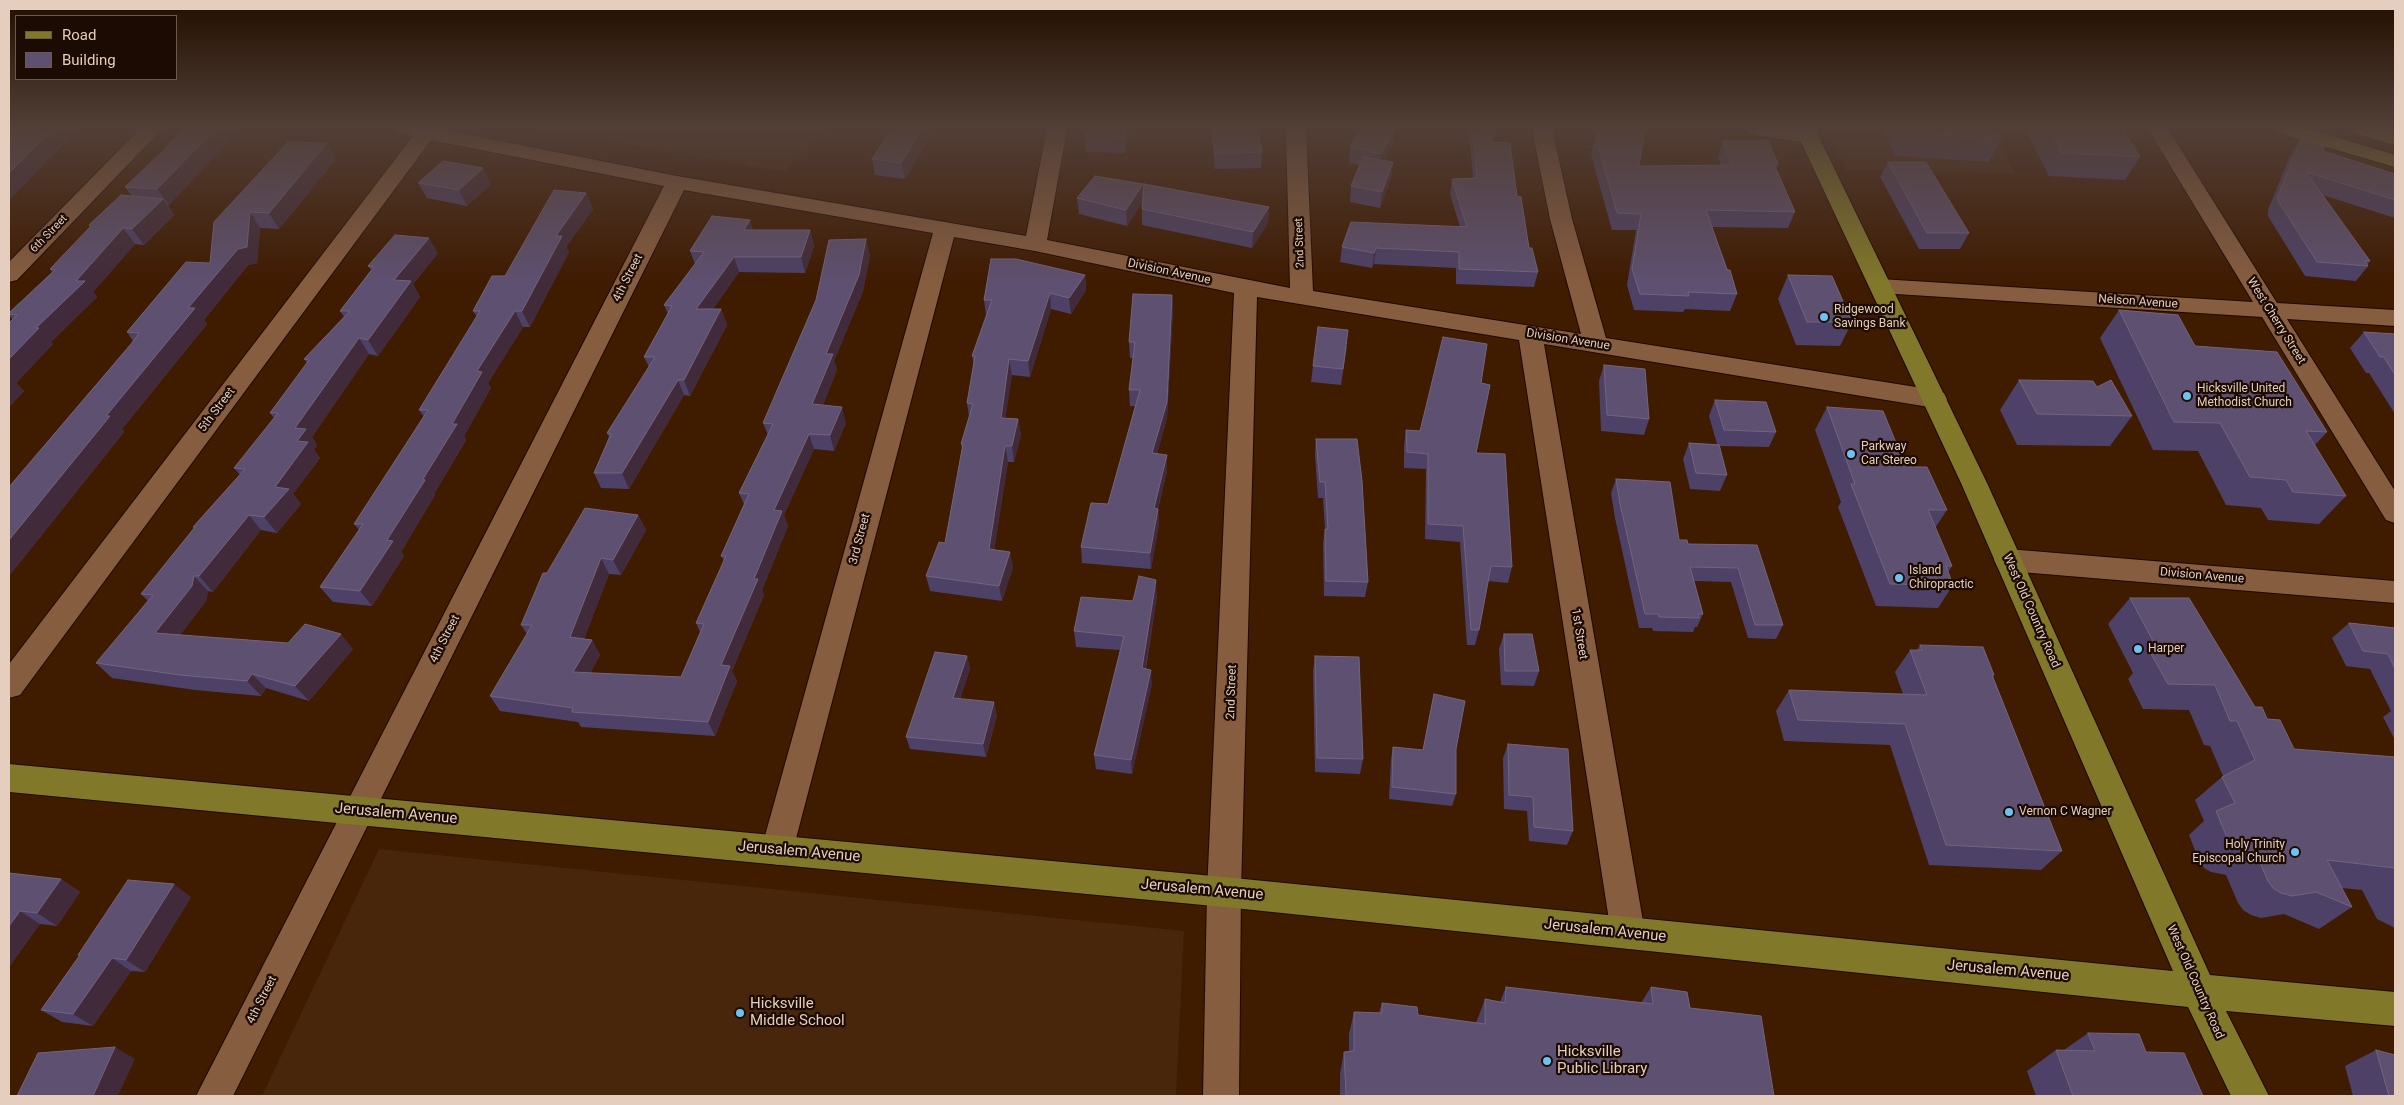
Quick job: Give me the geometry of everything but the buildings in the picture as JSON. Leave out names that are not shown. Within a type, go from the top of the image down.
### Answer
[{"type":"main road","name":"West Old Country Road","points":[[1830,181],[1935,399],[2223,1044],[2251,1096]]},
{"type":"main road","name":"Jerusalem Avenue","points":[[9,778],[1224,892],[2395,1008]]},
{"type":"street","name":"6th Street","points":[[9,275],[101,181]]},
{"type":"street","name":"5th Street","points":[[9,686],[380,181]]},
{"type":"street","name":"Division Avenue","points":[[670,181],[1035,244],[1246,288],[1935,399]]},
{"type":"street","points":[[1035,244],[1047,181]]},
{"type":"street","name":"2nd Street","points":[[1298,181],[1302,297]]},
{"type":"street","points":[[1553,181],[1562,220],[1596,344]]},
{"type":"street","name":"West Cherry Street","points":[[2190,181],[2395,513]]},
{"type":"street","name":"4th Street","points":[[214,1096],[677,182]]},
{"type":"street","name":"3rd Street","points":[[777,850],[945,229]]},
{"type":"street","name":"Nelson Avenue","points":[[1880,286],[2395,318]]},
{"type":"street","name":"2nd Street","points":[[1221,1096],[1224,892],[1246,288]]},
{"type":"street","name":"1st Street","points":[[1530,334],[1628,933]]},
{"type":"street","name":"Division Avenue","points":[[2008,560],[2395,592]]},
{"type":"shaded area","name":"Hicksville Middle School","points":[[379,849],[1184,931],[1176,1096],[262,1096]]},
{"type":"place","name":"Ridgewood Savings Bank","points":[[1824,317]]},
{"type":"place","name":"Hicksville United Methodist Church","points":[[2187,396]]},
{"type":"place","name":"Parkway Car Stereo","points":[[1851,454]]},
{"type":"place","name":"Island Chiropractic","points":[[1899,578]]},
{"type":"place","name":"Harper","points":[[2138,649]]},
{"type":"place","name":"Vernon C Wagner","points":[[2009,812]]},
{"type":"place","name":"Holy Trinity Episcopal Church","points":[[2295,852]]},
{"type":"place","name":"Hicksville Middle School","points":[[740,1013]]},
{"type":"place","name":"Hicksville Public Library","points":[[1547,1061]]}]
